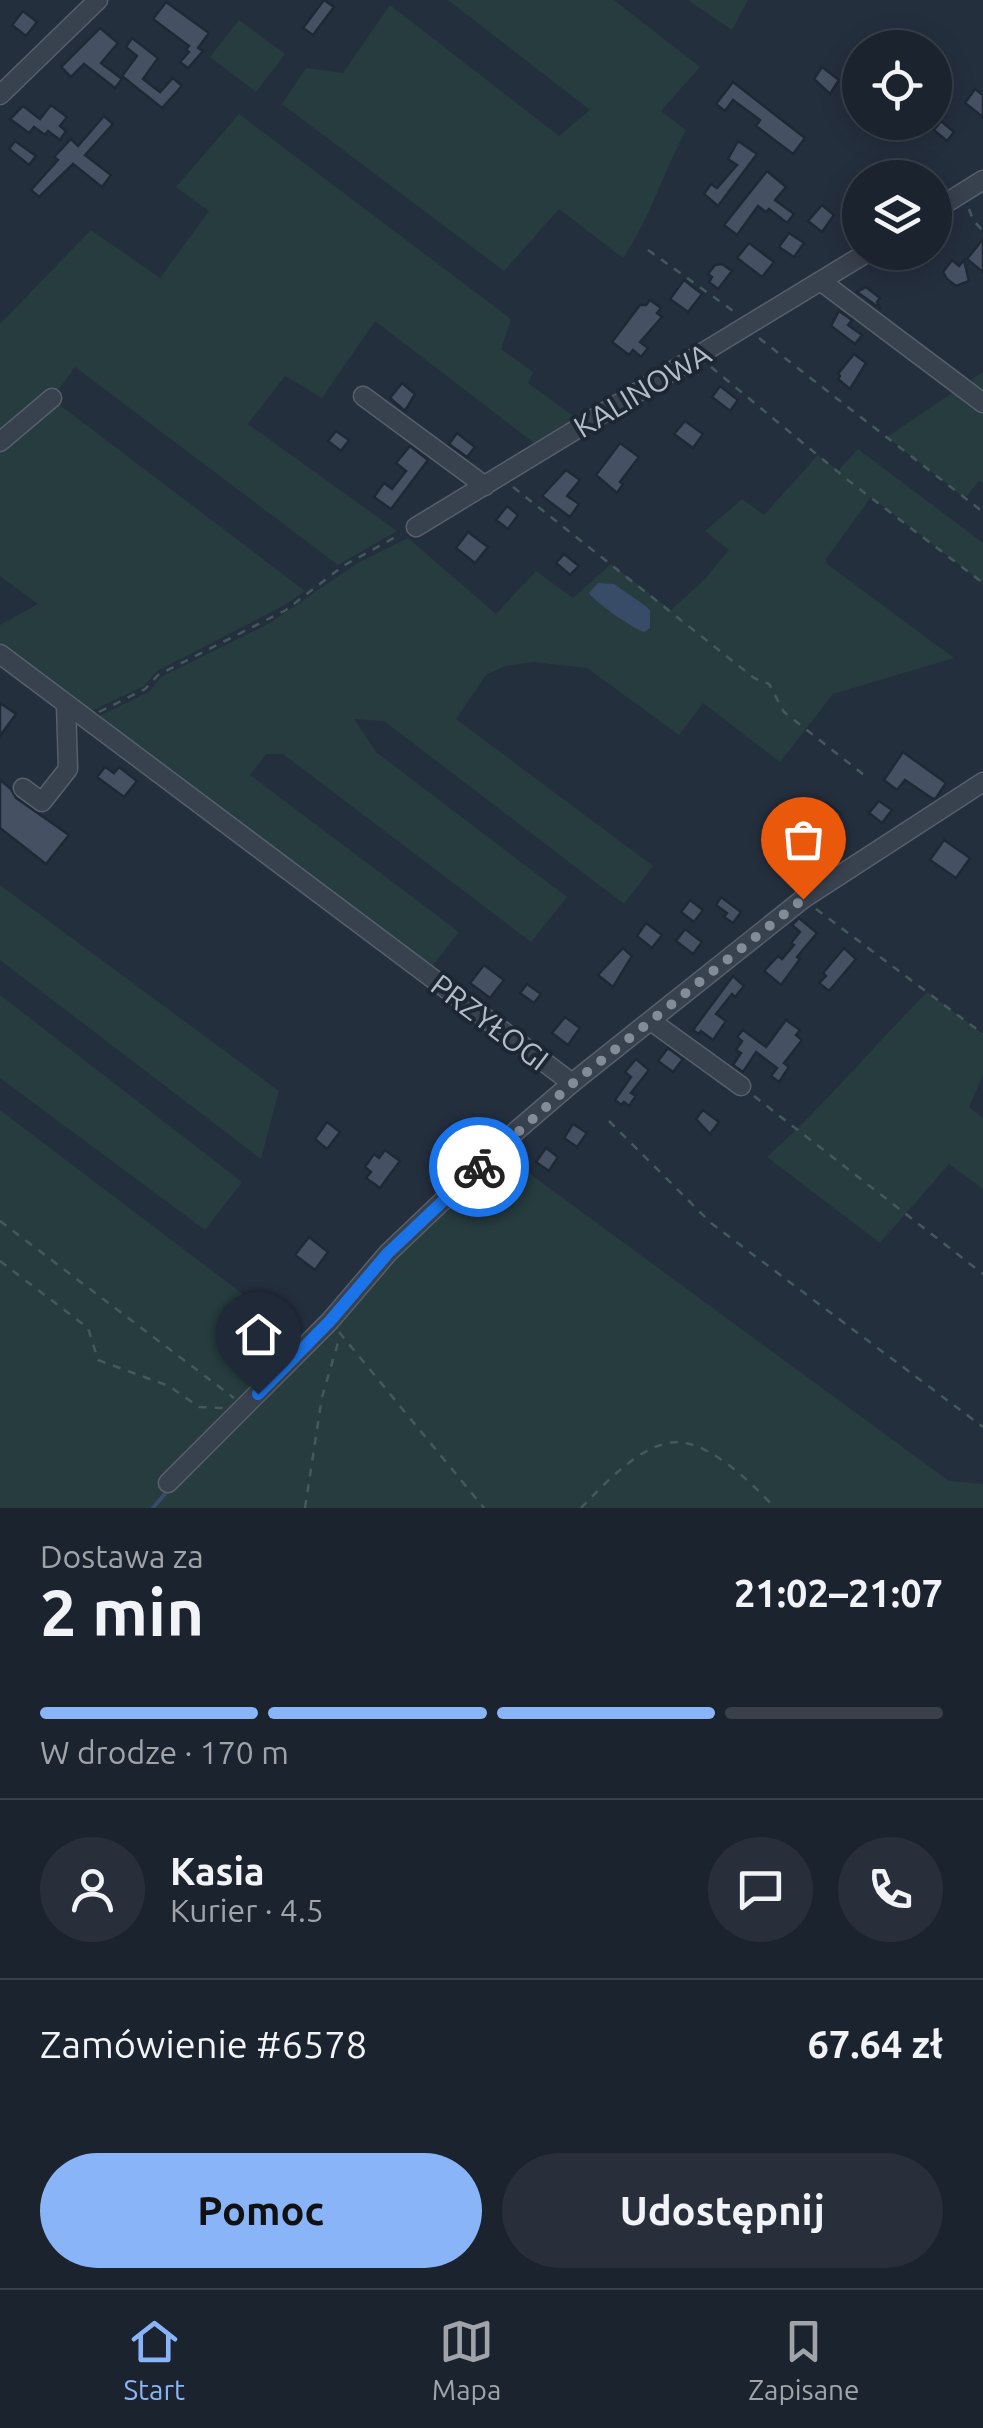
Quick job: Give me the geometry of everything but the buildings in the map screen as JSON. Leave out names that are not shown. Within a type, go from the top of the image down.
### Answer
[{"type":"street","points":[[0,96],[98,0]]},
{"type":"street","points":[[952,199],[983,180]]},
{"type":"street","name":"KALINOWA","points":[[416,526],[842,269]]},
{"type":"street","points":[[822,282],[983,403]]},
{"type":"street","points":[[363,396],[493,481]]},
{"type":"street","points":[[0,442],[52,398]]},
{"type":"street","name":"PRZYŁOGI","points":[[0,654],[572,1084],[803,899],[983,783]]},
{"type":"street","points":[[23,788],[42,802],[68,769],[66,704]]},
{"type":"street","points":[[651,1020],[740,1086]]},
{"type":"street","points":[[168,1482],[258,1394],[335,1328],[388,1253],[515,1132],[572,1084]]},
{"type":"path","points":[[970,209],[973,220],[983,231]]},
{"type":"path","points":[[648,250],[983,512]]},
{"type":"path","points":[[698,356],[849,481],[983,583]]},
{"type":"path","points":[[493,481],[754,678],[769,684],[784,712],[864,775]]},
{"type":"path","points":[[85,718],[146,689],[158,675],[286,610],[343,566],[416,526]]},
{"type":"path","points":[[803,899],[983,1034]]},
{"type":"path","points":[[740,1086],[983,1274]]},
{"type":"path","points":[[609,1121],[711,1223],[983,1427]]},
{"type":"path","points":[[0,1220],[238,1401],[258,1394]]},
{"type":"path","points":[[0,1261],[88,1328],[98,1360],[169,1386],[199,1408],[225,1408]]},
{"type":"path","points":[[305,1508],[335,1328]]},
{"type":"path","points":[[335,1328],[484,1508]]},
{"type":"path","points":[[581,1508],[623,1466],[678,1442],[712,1454],[748,1478],[776,1508]]},
{"type":"green space","points":[[448,0],[614,0],[700,67],[661,111],[686,130],[623,258],[559,209],[504,271],[282,104],[306,68],[343,73],[390,5],[559,136],[590,110]]},
{"type":"green space","points":[[688,0],[748,0],[732,30]]},
{"type":"green space","points":[[239,20],[285,54],[256,92],[210,57]]},
{"type":"green space","points":[[239,114],[511,319],[501,349],[533,372],[528,383],[580,421],[538,446],[375,321],[322,398],[285,376],[248,424],[397,531],[338,565],[75,367],[52,399],[305,591],[157,671],[144,686],[87,713],[0,646],[0,625],[38,604],[0,576],[0,324],[91,230],[160,278],[209,211],[176,187]]},
{"type":"green space","points":[[983,372],[983,483],[979,481],[965,498],[887,437]]},
{"type":"green space","points":[[858,449],[983,543],[983,583],[871,497],[826,559],[827,564],[954,658],[833,694],[780,762],[703,703],[679,735],[587,668],[533,662],[505,666],[486,675],[456,719],[653,866],[624,904],[384,721],[354,719],[376,752],[567,897],[531,942],[283,754],[266,754],[250,775],[459,932],[429,970],[93,719],[149,692],[161,677],[270,623],[356,564],[408,538],[496,614],[536,571],[573,598],[611,564],[671,610],[729,550],[705,531],[742,499],[764,515],[818,455],[838,471]]},
{"type":"green space","points":[[0,885],[279,1091],[261,1159],[0,960]]},
{"type":"green space","points":[[927,992],[983,1034],[983,1075],[969,1107],[983,1118],[983,1189],[949,1164],[880,1243],[767,1157]]},
{"type":"green space","points":[[0,995],[242,1182],[205,1230],[0,1078]]},
{"type":"green space","points":[[0,1110],[302,1339],[500,1152],[949,1481],[983,1484],[983,1508],[0,1508]]},
{"type":"water","points":[[598,583],[614,584],[647,607],[650,628],[638,630],[598,602],[589,593]]},
{"type":"waterway","points":[[490,1168],[514,1150]]},
{"type":"waterway","points":[[153,1508],[169,1489]]},
{"type":"way so far","points":[[479,1167],[572,1084],[803,899]]},
{"type":"route","points":[[258,1394],[330,1321],[388,1253],[479,1167]]}]
